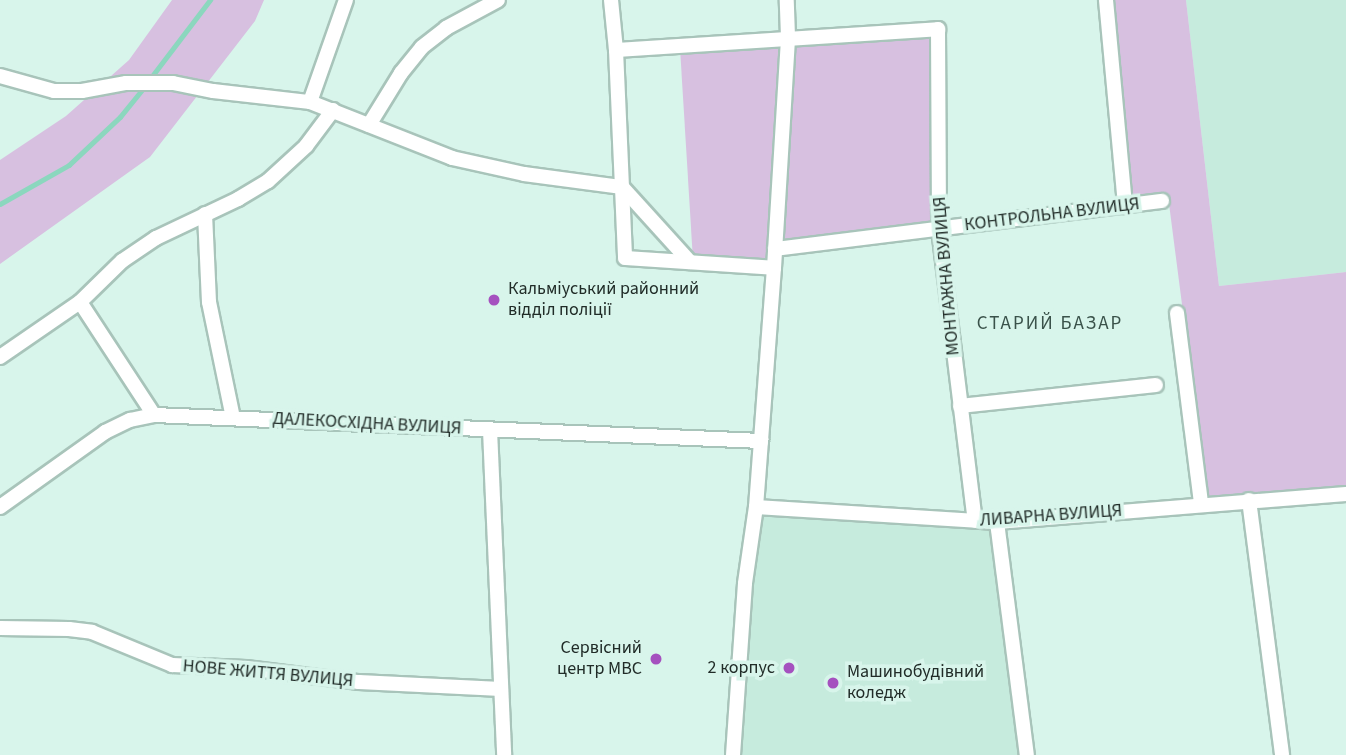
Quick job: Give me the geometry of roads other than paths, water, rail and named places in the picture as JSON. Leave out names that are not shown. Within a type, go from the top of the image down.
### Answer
[{"type":"street","points":[[310,102],[346,0]]},
{"type":"street","points":[[369,125],[401,73],[422,47],[446,28],[498,0]]},
{"type":"street","points":[[611,0],[616,50],[625,258],[774,268]]},
{"type":"street","points":[[733,755],[745,583],[756,507],[774,268],[788,37],[787,0]]},
{"type":"street","points":[[1106,0],[1125,206]]},
{"type":"street","name":"МОНТАЖНА ВУЛИЦЯ","points":[[788,37],[938,29],[939,229],[975,521]]},
{"type":"street","points":[[616,50],[788,37]]},
{"type":"street","points":[[0,76],[54,91],[82,91],[126,83],[173,83],[213,91],[310,102],[452,158],[524,174],[622,187],[690,262]]},
{"type":"street","points":[[0,357],[80,302],[133,253],[156,237],[238,199],[268,181],[306,146],[333,110]]},
{"type":"street","name":"КОНТРОЛЬНА ВУЛИЦЯ","points":[[775,249],[1162,201]]},
{"type":"street","points":[[205,214],[209,302],[233,418]]},
{"type":"street","points":[[80,302],[154,415]]},
{"type":"street","points":[[1177,313],[1201,505]]},
{"type":"street","points":[[960,406],[1156,385]]},
{"type":"street","name":"ДАЛЕКОСХІДНА ВУЛИЦЯ","points":[[0,507],[105,432],[130,420],[154,415],[761,441]]},
{"type":"street","points":[[490,429],[504,755]]},
{"type":"street","name":"ЛИВАРНА ВУЛИЦЯ","points":[[756,507],[997,522],[1346,494]]},
{"type":"street","points":[[1249,500],[1282,755]]},
{"type":"street","points":[[997,522],[1027,755]]},
{"type":"street","name":"НОВЕ ЖИТТЯ ВУЛИЦЯ","points":[[0,628],[92,632],[172,665],[246,668],[359,682],[501,690]]},
{"type":"waterway","points":[[149,80],[210,0]]},
{"type":"waterway","points":[[0,204],[69,165],[120,117],[144,87]]},
{"type":"place","name":"Кальміуський районний відділ поліції","points":[[494,300]]},
{"type":"place","name":"Сервісний центр МВС","points":[[656,659]]},
{"type":"place","name":"2 корпус","points":[[789,668]]},
{"type":"place","name":"Машинобудівний коледж","points":[[833,683]]},
{"type":"district","name":"СТАРИЙ БАЗАР","points":[[1050,324]]}]
